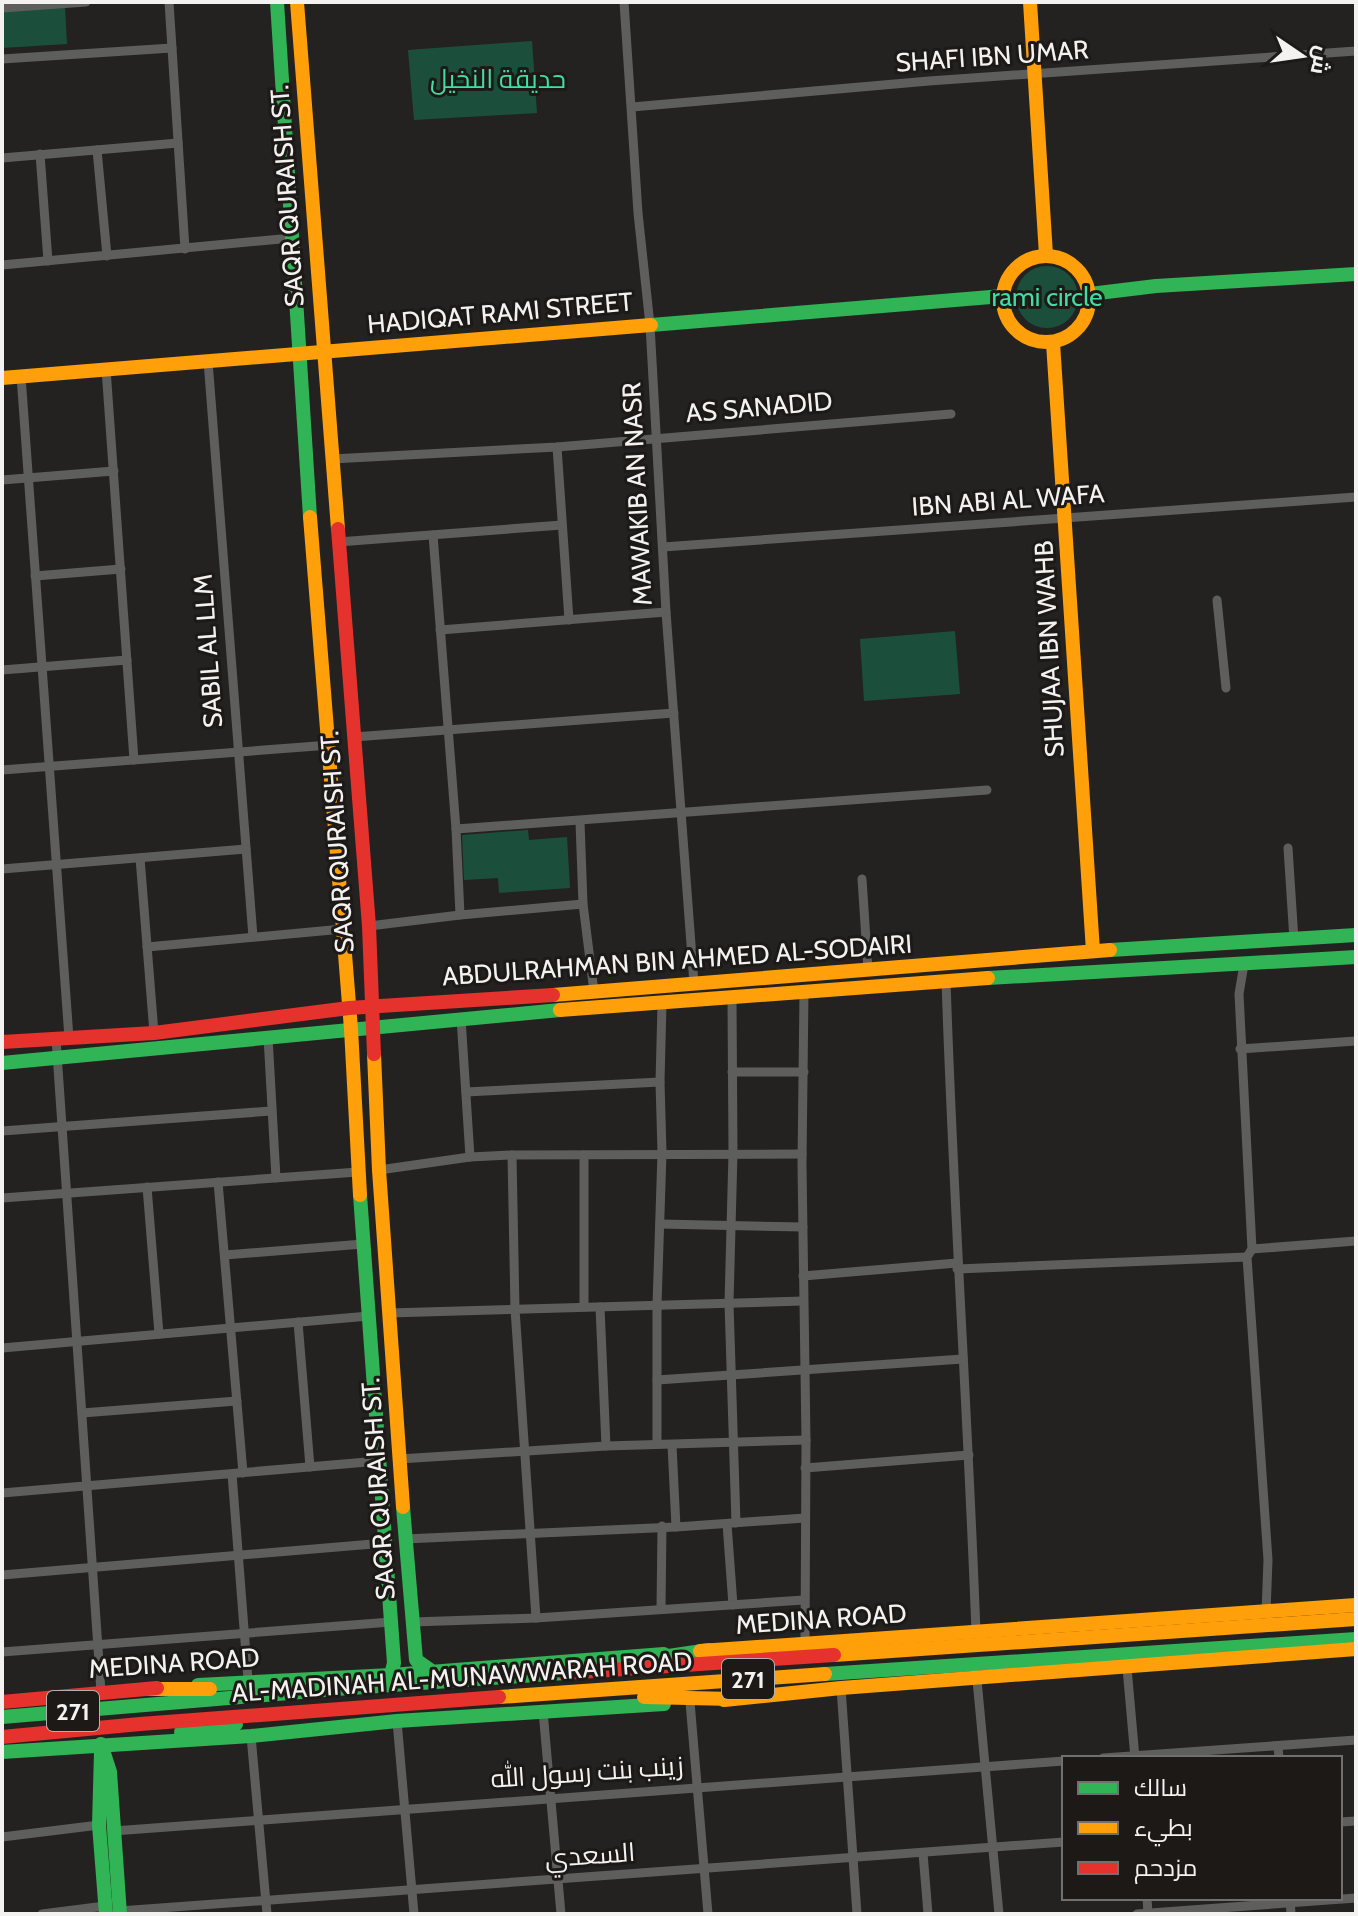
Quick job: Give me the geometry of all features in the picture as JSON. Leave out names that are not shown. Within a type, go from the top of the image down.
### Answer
[{"type":"main road","name":"SAQR QURAISH ST.","points":[[277,2],[310,516],[351,1029],[358,1172],[394,1663],[391,1675]]},
{"type":"main road","name":"SAQR QURAISH ST.","points":[[297,2],[369,926],[379,1170],[405,1539],[416,1660],[433,1672]]},
{"type":"main road","points":[[1030,2],[1046,255]]},
{"type":"main road","points":[[1046,255],[1062,258],[1075,266],[1085,279],[1090,294],[1089,310],[1082,326],[1069,337],[1053,343],[1033,342],[1015,331],[1004,313],[1003,296],[1010,274],[1026,260],[1046,255]]},
{"type":"main road","points":[[1090,294],[1156,286],[1356,274]]},
{"type":"main road","name":"HADIQAT RAMI STREET","points":[[2,378],[1003,296]]},
{"type":"main road","name":"SHUJAA IBN WAHB","points":[[1053,343],[1093,951]]},
{"type":"main road","name":"ABDULRAHMAN BIN AHMED AL-SODAIRI","points":[[2,1042],[154,1033],[349,1008],[594,992],[1093,951],[1356,935]]},
{"type":"main road","name":"ABDULRAHMAN BIN AHMED AL-SODAIRI","points":[[2,1063],[461,1018],[946,980],[1356,957]]},
{"type":"main road","points":[[366,1277],[386,1275]]},
{"type":"main road","points":[[389,1590],[409,1588]]},
{"type":"main road","name":"MEDINA ROAD","points":[[2,1702],[101,1692],[145,1696],[248,1680],[391,1675],[1356,1605]]},
{"type":"main road","name":"AL-MADINAH AL-MUNAWWARAH ROAD","points":[[2,1717],[145,1696],[518,1678],[1356,1619]]},
{"type":"main road","points":[[1041,1627],[1242,1626]]},
{"type":"main road","name":"AL-MADINAH AL-MUNAWWARAH ROAD","points":[[2,1737],[554,1694],[1356,1639]]},
{"type":"main road","points":[[2,1752],[251,1736],[397,1721],[733,1699],[1356,1649]]},
{"type":"main road","points":[[518,1678],[709,1650]]},
{"type":"main road","points":[[957,1680],[1086,1657]]},
{"type":"main road","points":[[554,1694],[733,1699]]},
{"type":"main road","points":[[101,1744],[308,1712]]},
{"type":"main road","points":[[101,1744],[110,1772],[106,1828],[113,1911]]},
{"type":"street","points":[[2,8],[86,2]]},
{"type":"street","points":[[169,2],[185,249]]},
{"type":"street","name":"MAWAKIB AN NASR","points":[[624,2],[638,213],[650,325],[666,612],[694,984]]},
{"type":"street","points":[[2,59],[172,48]]},
{"type":"street","name":"SHAFI IBN UMAR","points":[[632,107],[929,81],[1356,51]]},
{"type":"street","points":[[2,158],[178,143]]},
{"type":"street","points":[[97,150],[107,256]]},
{"type":"street","points":[[40,154],[48,261]]},
{"type":"street","points":[[2,265],[292,238]]},
{"type":"street","name":"SABIL AL LLM","points":[[208,361],[253,937]]},
{"type":"street","points":[[106,369],[134,760]]},
{"type":"street","points":[[21,376],[56,865],[62,1039],[57,1059],[101,1692]]},
{"type":"street","name":"AS SANADID","points":[[332,459],[557,447],[951,414]]},
{"type":"street","points":[[557,447],[569,620]]},
{"type":"street","points":[[2,480],[114,471]]},
{"type":"street","name":"IBN ABI AL WAFA","points":[[663,547],[1356,497]]},
{"type":"street","points":[[338,542],[562,525]]},
{"type":"street","points":[[433,535],[460,915]]},
{"type":"street","points":[[35,576],[121,569]]},
{"type":"street","points":[[1217,600],[1226,688]]},
{"type":"street","points":[[440,630],[666,612]]},
{"type":"street","points":[[2,670],[127,660]]},
{"type":"street","points":[[354,737],[674,713]]},
{"type":"street","points":[[2,770],[330,745]]},
{"type":"street","points":[[456,829],[987,790]]},
{"type":"street","points":[[580,822],[583,904],[594,992]]},
{"type":"street","points":[[1288,848],[1294,940]]},
{"type":"street","points":[[2,869],[246,849]]},
{"type":"street","points":[[140,858],[154,1033]]},
{"type":"street","points":[[862,879],[868,970]]},
{"type":"street","points":[[369,926],[583,904]]},
{"type":"street","points":[[147,947],[343,929]]},
{"type":"street","points":[[1244,964],[1239,994],[1240,1049],[1268,1560],[1266,1612]]},
{"type":"street","points":[[946,980],[976,1633]]},
{"type":"street","points":[[804,992],[805,1644]]},
{"type":"street","points":[[732,999],[733,1153],[729,1303],[733,1605]]},
{"type":"street","points":[[657,1444],[662,1004]]},
{"type":"street","points":[[461,1018],[470,1157]]},
{"type":"street","points":[[268,1037],[276,1178]]},
{"type":"street","points":[[1240,1049],[1356,1041]]},
{"type":"street","points":[[732,1072],[804,1072]]},
{"type":"street","points":[[466,1092],[660,1082]]},
{"type":"street","points":[[2,1131],[271,1111]]},
{"type":"street","points":[[379,1170],[470,1157],[512,1155],[802,1154]]},
{"type":"street","points":[[512,1155],[515,1309],[536,1618]]},
{"type":"street","points":[[584,1155],[584,1307]]},
{"type":"street","points":[[2,1198],[358,1172]]},
{"type":"street","points":[[218,1182],[243,1473]]},
{"type":"street","points":[[147,1187],[159,1334]]},
{"type":"street","points":[[660,1224],[803,1227]]},
{"type":"street","points":[[803,1276],[1249,1253],[1356,1241]]},
{"type":"street","points":[[225,1255],[363,1244]]},
{"type":"street","points":[[389,1313],[803,1301]]},
{"type":"street","points":[[600,1307],[606,1446]]},
{"type":"street","points":[[2,1348],[369,1316]]},
{"type":"street","points":[[298,1322],[310,1467]]},
{"type":"street","points":[[657,1380],[963,1359]]},
{"type":"street","points":[[82,1413],[237,1401]]},
{"type":"street","points":[[399,1459],[606,1446],[806,1440]]},
{"type":"street","points":[[672,1445],[676,1527]]},
{"type":"street","points":[[805,1468],[969,1455]]},
{"type":"street","points":[[2,1493],[379,1461]]},
{"type":"street","points":[[232,1474],[248,1680]]},
{"type":"street","points":[[405,1539],[805,1518]]},
{"type":"street","points":[[661,1609],[662,1526]]},
{"type":"street","points":[[2,1575],[385,1543]]},
{"type":"street","points":[[412,1622],[536,1618],[804,1600]]},
{"type":"street","points":[[2,1652],[391,1622]]},
{"type":"street","points":[[1127,1668],[1134,1756]]},
{"type":"street","points":[[977,1680],[999,1914]]},
{"type":"street","points":[[841,1688],[857,1914]]},
{"type":"street","points":[[690,1702],[708,1914]]},
{"type":"street","points":[[543,1711],[561,1914]]},
{"type":"street","points":[[397,1721],[414,1914]]},
{"type":"street","points":[[251,1736],[267,1914]]},
{"type":"street","points":[[1147,1756],[1356,1740]]},
{"type":"street","points":[[1278,1746],[1279,1756]]},
{"type":"street","name":"زينب بنت رسول الله","points":[[2,1837],[1062,1761]]},
{"type":"street","name":"السعدي","points":[[42,1914],[265,1901],[1062,1842]]},
{"type":"street","points":[[923,1853],[928,1914]]},
{"type":"street","points":[[1137,1914],[1290,1900],[1291,1914]]},
{"type":"green space","points":[[65,7],[67,44],[2,48],[2,11]]},
{"type":"green space","name":"حديقة النخيل","points":[[532,41],[537,113],[414,120],[408,50]]},
{"type":"green space","name":"rami circle","points":[[1041,266],[1053,266],[1069,275],[1076,285],[1076,309],[1069,319],[1053,328],[1041,328],[1021,314],[1016,303],[1016,291],[1030,271]]},
{"type":"green space","points":[[955,631],[960,694],[864,701],[860,639]]},
{"type":"green space","points":[[528,830],[529,840],[567,837],[570,888],[499,893],[498,878],[464,880],[462,835]]},
{"type":"traffic: fast","points":[[277,2],[310,517]]},
{"type":"traffic: fast","points":[[1090,294],[1156,286],[1356,274]]},
{"type":"traffic: fast","points":[[651,325],[1003,296]]},
{"type":"traffic: fast","points":[[1110,950],[1356,935]]},
{"type":"traffic: fast","points":[[988,978],[1356,957]]},
{"type":"traffic: fast","points":[[2,1063],[560,1010]]},
{"type":"traffic: fast","points":[[360,1195],[394,1663],[391,1675]]},
{"type":"traffic: fast","points":[[403,1507],[416,1660],[433,1672]]},
{"type":"traffic: fast","points":[[825,1674],[1356,1639]]},
{"type":"traffic: fast","points":[[655,1658],[709,1650]]},
{"type":"traffic: fast","points":[[198,1685],[391,1675],[664,1654]]},
{"type":"traffic: fast","points":[[2,1717],[564,1673]]},
{"type":"traffic: fast","points":[[2,1752],[664,1704]]},
{"type":"traffic: fast","points":[[181,1732],[236,1724]]},
{"type":"traffic: fast","points":[[101,1744],[110,1772],[120,1914]]},
{"type":"traffic: fast","points":[[101,1752],[99,1825],[106,1914]]},
{"type":"traffic: slow","points":[[297,2],[338,529]]},
{"type":"traffic: slow","points":[[1030,2],[1046,255]]},
{"type":"traffic: slow","points":[[1038,256],[1054,256],[1077,268],[1086,282],[1089,299],[1086,316],[1077,330],[1054,342],[1038,342],[1022,335],[1010,323],[1003,307],[1003,291],[1010,275],[1022,263],[1038,256]]},
{"type":"traffic: slow","points":[[2,378],[651,325]]},
{"type":"traffic: slow","points":[[1053,343],[1093,951]]},
{"type":"traffic: slow","points":[[310,517],[351,1029],[360,1195]]},
{"type":"traffic: slow","points":[[553,995],[1110,950]]},
{"type":"traffic: slow","points":[[560,1010],[988,978]]},
{"type":"traffic: slow","points":[[374,1054],[379,1170],[403,1507]]},
{"type":"traffic: slow","points":[[700,1651],[1356,1605]]},
{"type":"traffic: slow","points":[[834,1655],[1356,1619]]},
{"type":"traffic: slow","points":[[724,1700],[841,1688],[1356,1649]]},
{"type":"traffic: slow","points":[[499,1697],[825,1674]]},
{"type":"traffic: slow","points":[[147,1689],[210,1689]]},
{"type":"traffic: slow","points":[[644,1697],[733,1699]]},
{"type":"traffic: jam","points":[[338,529],[369,926],[374,1054]]},
{"type":"traffic: jam","points":[[2,1042],[154,1033],[349,1008],[553,995]]},
{"type":"traffic: jam","points":[[564,1673],[834,1655]]},
{"type":"traffic: jam","points":[[2,1702],[157,1688]]},
{"type":"traffic: jam","points":[[2,1737],[499,1697]]}]
